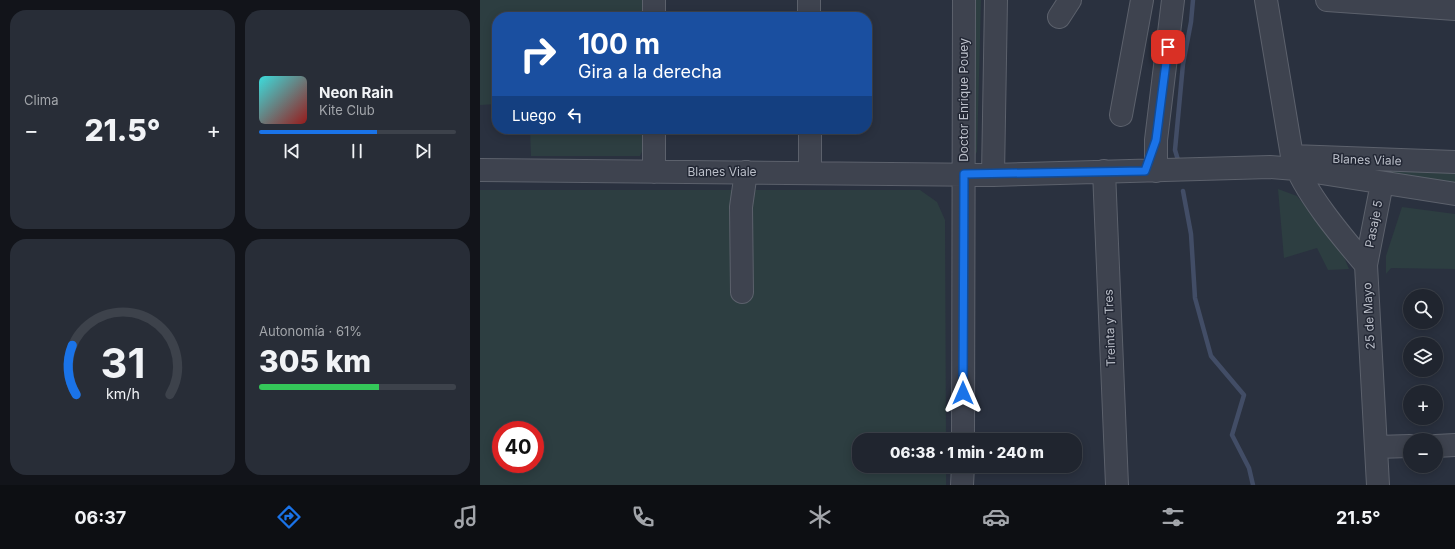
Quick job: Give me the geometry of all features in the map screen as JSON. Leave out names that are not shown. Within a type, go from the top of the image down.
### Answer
[{"type":"street","points":[[654,0],[654,12]]},
{"type":"street","points":[[809,0],[810,12]]},
{"type":"street","name":"Doctor Enrique Pouey","points":[[963,433],[964,0]]},
{"type":"street","points":[[993,175],[996,0]]},
{"type":"street","points":[[1121,115],[1142,0]]},
{"type":"street","points":[[1157,170],[1156,140],[1173,0]]},
{"type":"street","name":"25 de Mayo","points":[[1266,0],[1294,163],[1344,239],[1366,265],[1378,485]]},
{"type":"street","points":[[1327,0],[1455,8]]},
{"type":"street","points":[[654,134],[654,172]]},
{"type":"street","points":[[810,134],[810,173]]},
{"type":"street","name":"Blanes Viale","points":[[480,170],[993,175],[1270,167],[1294,163],[1455,162]]},
{"type":"street","points":[[1294,163],[1382,182],[1455,194]]},
{"type":"street","name":"Treinta y Tres","points":[[1104,171],[1117,485]]},
{"type":"street","points":[[742,292],[741,207],[746,172]]},
{"type":"street","name":"Pasaje 5","points":[[1366,265],[1382,182]]},
{"type":"street","points":[[1376,447],[1403,446]]},
{"type":"street","points":[[1443,446],[1455,446]]},
{"type":"street","points":[[962,473],[962,485]]},
{"type":"shaded area","points":[[480,0],[644,0],[644,12],[492,12],[492,104],[480,105]]},
{"type":"shaded area","points":[[974,0],[981,0],[977,152],[975,154]]},
{"type":"shaded area","points":[[530,134],[645,134],[645,145],[640,156],[531,156]]},
{"type":"shaded area","points":[[1455,166],[1455,188],[1322,171]]},
{"type":"shaded area","points":[[1278,189],[1297,196],[1342,252],[1349,269],[1328,270],[1317,248],[1284,258]]},
{"type":"shaded area","points":[[480,190],[920,190],[937,202],[945,220],[946,433],[852,433],[852,473],[946,473],[946,485],[480,485]]},
{"type":"shaded area","points":[[1402,207],[1455,214],[1455,269],[1391,268],[1386,274],[1386,256]]},
{"type":"waterway","points":[[1178,160],[1175,150],[1183,64],[1191,22],[1193,0]]},
{"type":"waterway","points":[[1183,191],[1191,234],[1195,298],[1211,356],[1244,395],[1232,435],[1249,468],[1253,485]]},
{"type":"route","points":[[963,393],[964,174],[993,175],[1145,171],[1156,140],[1168,47]]}]
